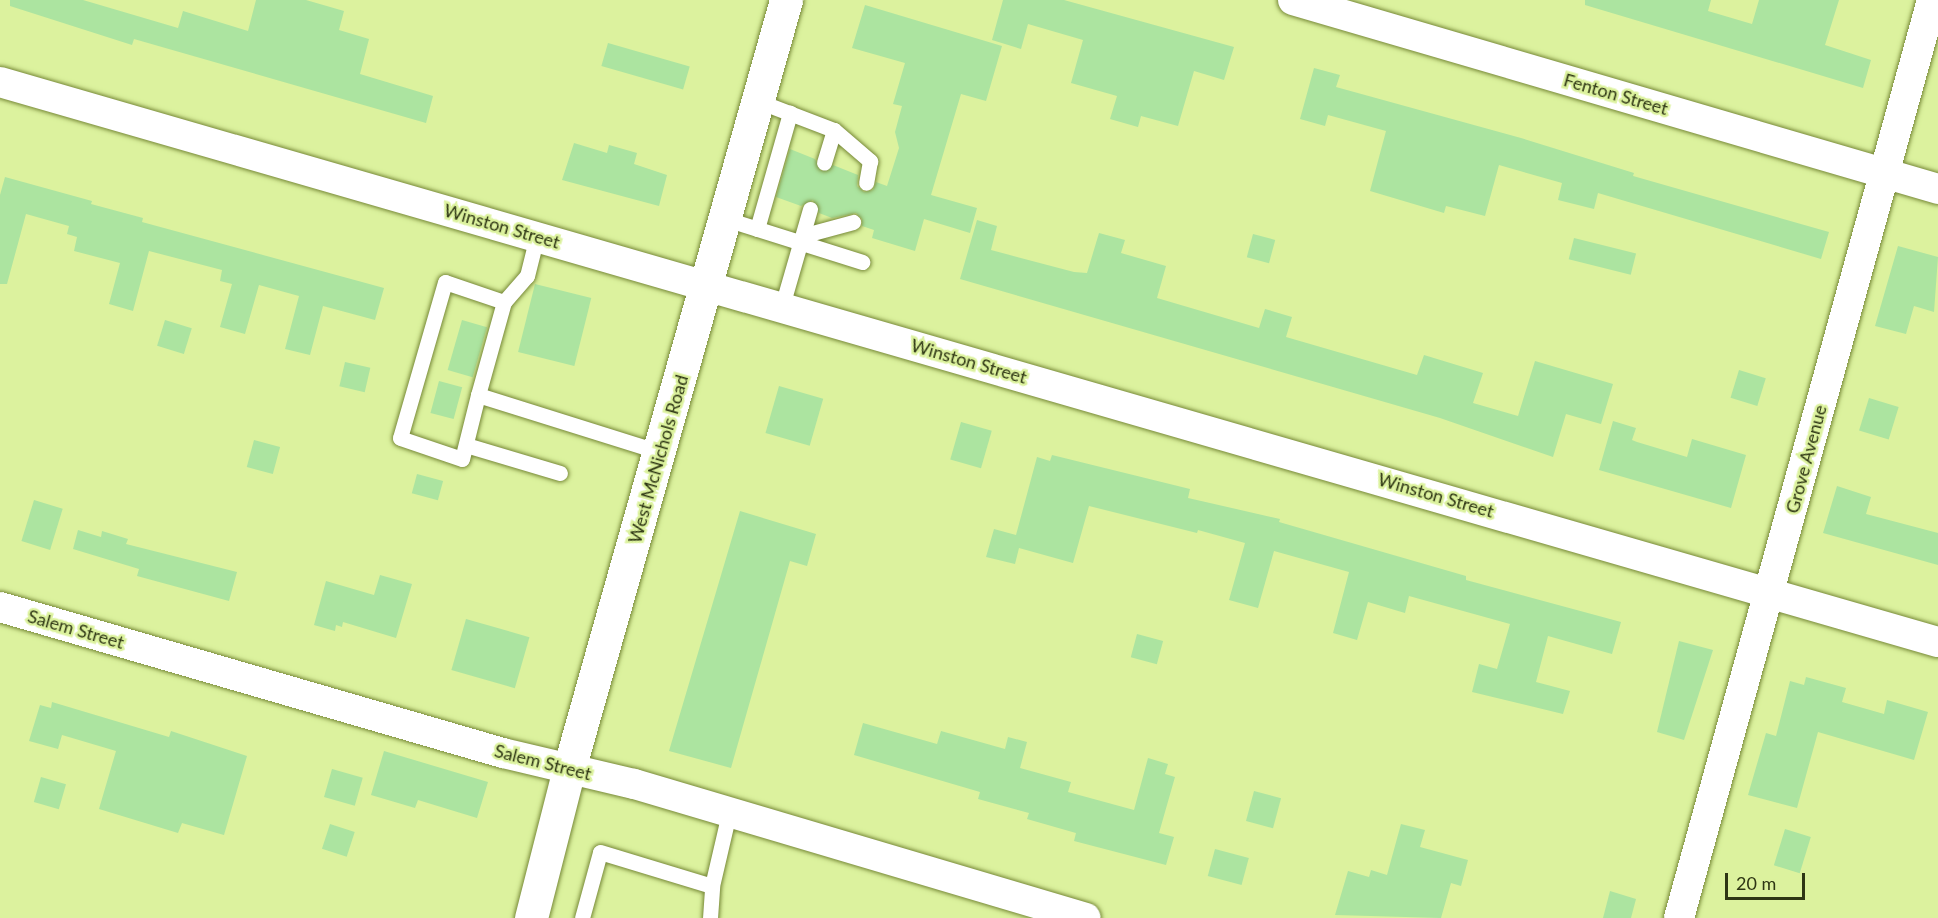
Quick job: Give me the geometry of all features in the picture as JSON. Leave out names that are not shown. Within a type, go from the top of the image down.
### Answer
[{"type":"main road","name":"West McNichols Road","points":[[531,918],[569,769],[786,0]]},
{"type":"street","name":"Fenton Street","points":[[1293,0],[1938,189]]},
{"type":"street","name":"Grove Avenue","points":[[1679,918],[1932,0]]},
{"type":"street","name":"Winston Street","points":[[0,82],[782,306],[1938,642]]},
{"type":"street","name":"Salem Street","points":[[0,607],[503,753],[729,813],[1086,918]]},
{"type":"lane","points":[[758,101],[834,130],[870,161],[866,183]]},
{"type":"lane","points":[[757,229],[790,113]]},
{"type":"lane","points":[[824,162],[834,130]]},
{"type":"lane","points":[[782,306],[803,240],[810,209]]},
{"type":"lane","points":[[726,219],[803,240],[862,262]]},
{"type":"lane","points":[[803,240],[853,222]]},
{"type":"lane","points":[[504,302],[445,282],[400,438],[462,459],[504,302],[527,276],[537,236]]},
{"type":"lane","points":[[478,395],[660,452]]},
{"type":"lane","points":[[466,445],[560,473]]},
{"type":"lane","points":[[710,918],[712,886],[729,813]]},
{"type":"lane","points":[[582,918],[600,852],[712,886]]},
{"type":"building","points":[[10,0],[83,0],[178,28],[183,11],[248,31],[256,0],[306,0],[344,11],[339,30],[369,39],[360,74],[433,96],[426,123],[134,39],[132,45],[10,6]]},
{"type":"building","points":[[1003,0],[1064,0],[1234,47],[1224,80],[1194,71],[1178,126],[1141,116],[1138,127],[1110,119],[1117,96],[1071,83],[1083,40],[1028,24],[1021,49],[992,40]]},
{"type":"building","points":[[1585,0],[1711,0],[1708,11],[1752,24],[1759,0],[1839,0],[1825,45],[1871,60],[1863,88],[1585,5]]},
{"type":"building","points":[[865,5],[1002,46],[986,101],[961,94],[931,195],[977,208],[970,233],[924,219],[915,251],[872,238],[874,230],[862,226],[862,219],[856,213],[832,218],[819,213],[813,200],[801,206],[776,197],[790,149],[815,159],[821,171],[833,165],[858,175],[857,186],[864,192],[873,190],[876,182],[887,186],[899,148],[895,132],[902,106],[893,104],[905,63],[852,48]]},
{"type":"building","points":[[608,43],[690,66],[683,89],[601,66]]},
{"type":"building","points":[[1314,68],[1340,75],[1336,87],[1521,138],[1634,173],[1633,176],[1829,232],[1821,259],[1598,193],[1594,209],[1558,200],[1562,183],[1499,165],[1485,216],[1446,206],[1444,213],[1370,191],[1386,131],[1328,115],[1325,126],[1300,119]]},
{"type":"building","points":[[574,143],[607,153],[609,145],[637,153],[634,164],[667,175],[659,206],[562,180]]},
{"type":"building","points":[[5,177],[92,201],[91,204],[143,218],[142,222],[384,288],[375,320],[323,306],[310,355],[285,349],[299,296],[259,285],[245,334],[220,327],[232,284],[220,281],[222,270],[149,251],[133,311],[109,304],[120,263],[74,251],[77,237],[67,234],[69,226],[26,214],[7,284],[0,284],[0,195]]},
{"type":"building","points":[[977,220],[997,226],[991,250],[1074,272],[1087,273],[1099,233],[1125,240],[1121,253],[1166,266],[1157,298],[1259,328],[1265,309],[1292,317],[1286,337],[1417,375],[1424,355],[1483,373],[1473,403],[1518,416],[1535,361],[1613,384],[1601,424],[1566,414],[1553,457],[1440,418],[960,279]]},
{"type":"building","points":[[1253,234],[1275,240],[1269,263],[1247,257]]},
{"type":"building","points":[[1574,238],[1636,253],[1631,275],[1569,259]]},
{"type":"building","points":[[1898,246],[1938,257],[1934,312],[1914,306],[1906,334],[1875,326]]},
{"type":"building","points":[[535,284],[591,298],[574,366],[518,352]]},
{"type":"building","points":[[165,320],[192,328],[184,354],[157,346]]},
{"type":"building","points":[[462,320],[487,327],[473,377],[448,370]]},
{"type":"building","points":[[345,362],[370,368],[365,392],[339,386]]},
{"type":"building","points":[[1739,370],[1766,378],[1757,406],[1731,398]]},
{"type":"building","points":[[439,381],[462,387],[454,419],[430,413]]},
{"type":"building","points":[[779,386],[823,399],[810,446],[765,433]]},
{"type":"building","points":[[1869,398],[1899,407],[1889,440],[1859,431]]},
{"type":"building","points":[[1613,421],[1636,428],[1632,440],[1687,457],[1692,439],[1746,455],[1731,508],[1599,470]]},
{"type":"building","points":[[961,422],[992,431],[981,468],[950,459]]},
{"type":"building","points":[[254,440],[280,447],[273,474],[247,467]]},
{"type":"building","points":[[1052,455],[1190,489],[1188,498],[1280,519],[1279,522],[1466,576],[1466,580],[1621,622],[1612,654],[1548,636],[1536,682],[1570,691],[1563,714],[1472,692],[1479,664],[1497,669],[1510,624],[1409,596],[1405,613],[1368,602],[1357,640],[1333,633],[1349,572],[1274,551],[1258,608],[1229,600],[1245,543],[1198,530],[1197,533],[1089,506],[1073,563],[1019,548],[1015,564],[986,557],[994,529],[1016,535],[1037,457],[1050,461]]},
{"type":"building","points":[[417,474],[443,481],[438,500],[412,493]]},
{"type":"building","points":[[1837,486],[1871,497],[1866,514],[1938,533],[1938,565],[1823,533]]},
{"type":"building","points":[[34,500],[63,509],[50,550],[21,541]]},
{"type":"building","points":[[740,511],[816,534],[807,566],[790,561],[731,768],[669,751]]},
{"type":"building","points":[[78,530],[101,537],[102,531],[128,539],[126,544],[237,572],[229,601],[137,576],[139,569],[73,549]]},
{"type":"building","points":[[380,575],[412,584],[396,638],[343,622],[342,627],[336,625],[335,631],[314,625],[326,581],[374,595]]},
{"type":"building","points":[[466,619],[529,637],[515,688],[451,670]]},
{"type":"building","points":[[1137,634],[1163,641],[1157,664],[1131,657]]},
{"type":"building","points":[[1679,641],[1713,650],[1684,740],[1657,732]]},
{"type":"building","points":[[1806,677],[1846,688],[1842,702],[1884,714],[1887,700],[1928,712],[1914,760],[1818,732],[1797,808],[1748,795],[1766,733],[1776,736],[1790,681],[1804,685]]},
{"type":"building","points":[[52,702],[169,737],[171,731],[247,756],[224,835],[182,823],[178,833],[99,809],[116,751],[62,735],[58,749],[29,741],[40,705],[51,708]]},
{"type":"building","points":[[863,723],[937,744],[941,731],[1005,749],[1008,737],[1027,742],[1020,768],[1071,782],[1068,792],[1134,810],[1148,758],[1168,764],[1165,774],[1175,777],[1159,833],[1174,837],[1166,865],[1074,841],[1076,833],[1027,819],[1029,813],[978,799],[980,792],[854,755]]},
{"type":"building","points":[[384,751],[488,782],[477,818],[418,800],[415,808],[371,795]]},
{"type":"building","points":[[332,769],[363,778],[355,806],[324,797]]},
{"type":"building","points":[[41,777],[66,784],[59,809],[34,802]]},
{"type":"building","points":[[1254,791],[1281,798],[1273,828],[1246,821]]},
{"type":"building","points":[[330,824],[355,832],[347,857],[322,849]]},
{"type":"building","points":[[1401,824],[1425,830],[1420,847],[1468,860],[1461,886],[1451,883],[1441,918],[1335,915],[1348,871],[1369,877],[1371,870],[1387,875]]},
{"type":"building","points":[[1785,829],[1811,837],[1800,873],[1774,865]]},
{"type":"building","points":[[1215,849],[1249,858],[1242,885],[1208,876]]},
{"type":"building","points":[[1610,891],[1636,899],[1631,918],[1603,918]]}]
